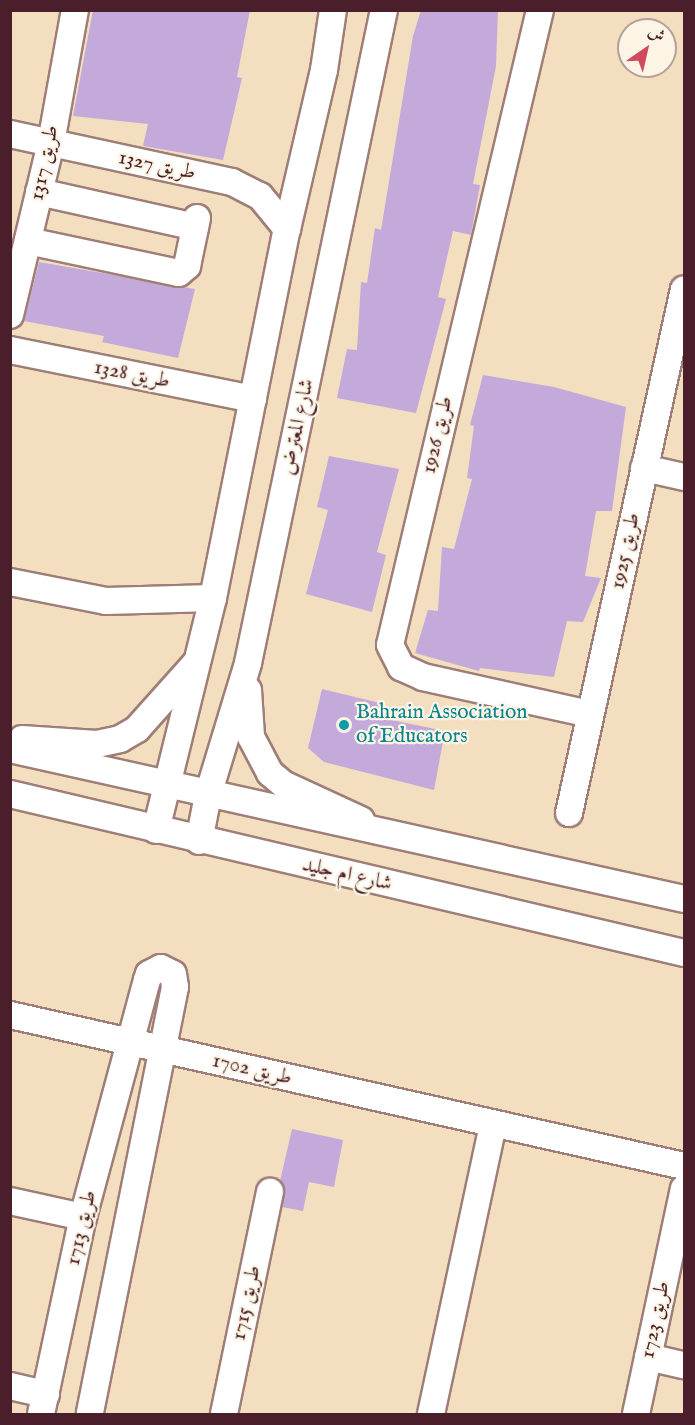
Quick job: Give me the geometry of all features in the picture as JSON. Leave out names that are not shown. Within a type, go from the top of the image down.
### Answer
[{"type":"street","name":"طريق 1317","points":[[10,315],[51,143],[75,10]]},
{"type":"street","points":[[156,830],[169,786],[213,598],[287,229],[324,70],[333,10]]},
{"type":"street","name":"شارع المعترض","points":[[199,841],[208,795],[248,663],[384,10]]},
{"type":"street","name":"طريق 1926","points":[[540,10],[390,645],[401,667],[423,677],[590,714]]},
{"type":"street","name":"طريق 1327","points":[[10,134],[242,185],[268,203],[287,229]]},
{"type":"street","points":[[28,241],[179,273],[187,266],[196,223],[39,192]]},
{"type":"street","name":"طريق 1925","points":[[569,813],[684,289]]},
{"type":"street","name":"طريق 1328","points":[[10,350],[253,399]]},
{"type":"street","points":[[644,468],[684,477]]},
{"type":"street","points":[[10,582],[106,601],[213,598]]},
{"type":"street","points":[[10,739],[97,744],[120,739],[137,729],[198,661]]},
{"type":"street","points":[[248,663],[251,737],[270,773],[283,784],[399,839]]},
{"type":"street","points":[[10,750],[399,839],[684,900]]},
{"type":"street","name":"شارع ام جليد","points":[[10,794],[199,841],[684,953]]},
{"type":"street","name":"طريق 1713","points":[[44,1404],[83,1217],[149,974],[161,968],[168,970],[176,980],[90,1414]]},
{"type":"street","name":"طريق 1702","points":[[10,1015],[131,1044],[163,1049],[493,1125],[684,1166]]},
{"type":"street","points":[[431,1414],[493,1125]]},
{"type":"street","name":"طريق 1723","points":[[636,1414],[684,1190]]},
{"type":"street","name":"طريق 1715","points":[[224,1414],[270,1192]]},
{"type":"street","points":[[10,1201],[83,1217]]},
{"type":"street","points":[[648,1357],[684,1365]]},
{"type":"street","points":[[10,1386],[44,1404]]},
{"type":"building","points":[[93,10],[250,10],[237,77],[242,78],[223,160],[143,146],[148,124],[73,116]]},
{"type":"building","points":[[421,10],[498,10],[496,66],[473,184],[480,185],[471,235],[453,231],[438,297],[446,299],[416,413],[337,398],[347,349],[357,350],[361,282],[367,283],[375,228],[381,230],[413,36]]},
{"type":"building","points":[[39,262],[195,289],[178,358],[102,342],[104,336],[24,321]]},
{"type":"building","points":[[483,375],[554,387],[626,407],[612,511],[596,511],[585,576],[601,578],[583,622],[567,621],[554,677],[480,668],[479,671],[415,653],[428,610],[438,611],[442,547],[454,549],[472,479],[467,478],[474,426],[470,425]]},
{"type":"building","points":[[329,456],[399,469],[377,552],[386,555],[372,612],[306,594],[328,510],[317,507]]},
{"type":"building","points":[[322,689],[380,703],[377,717],[445,731],[434,790],[324,762],[308,748]]},
{"type":"building","points":[[292,1129],[343,1140],[334,1187],[309,1182],[303,1211],[282,1207],[284,1188],[280,1181]]},
{"type":"place","name":"Bahrain Association of Educators","points":[[344,725]]}]
